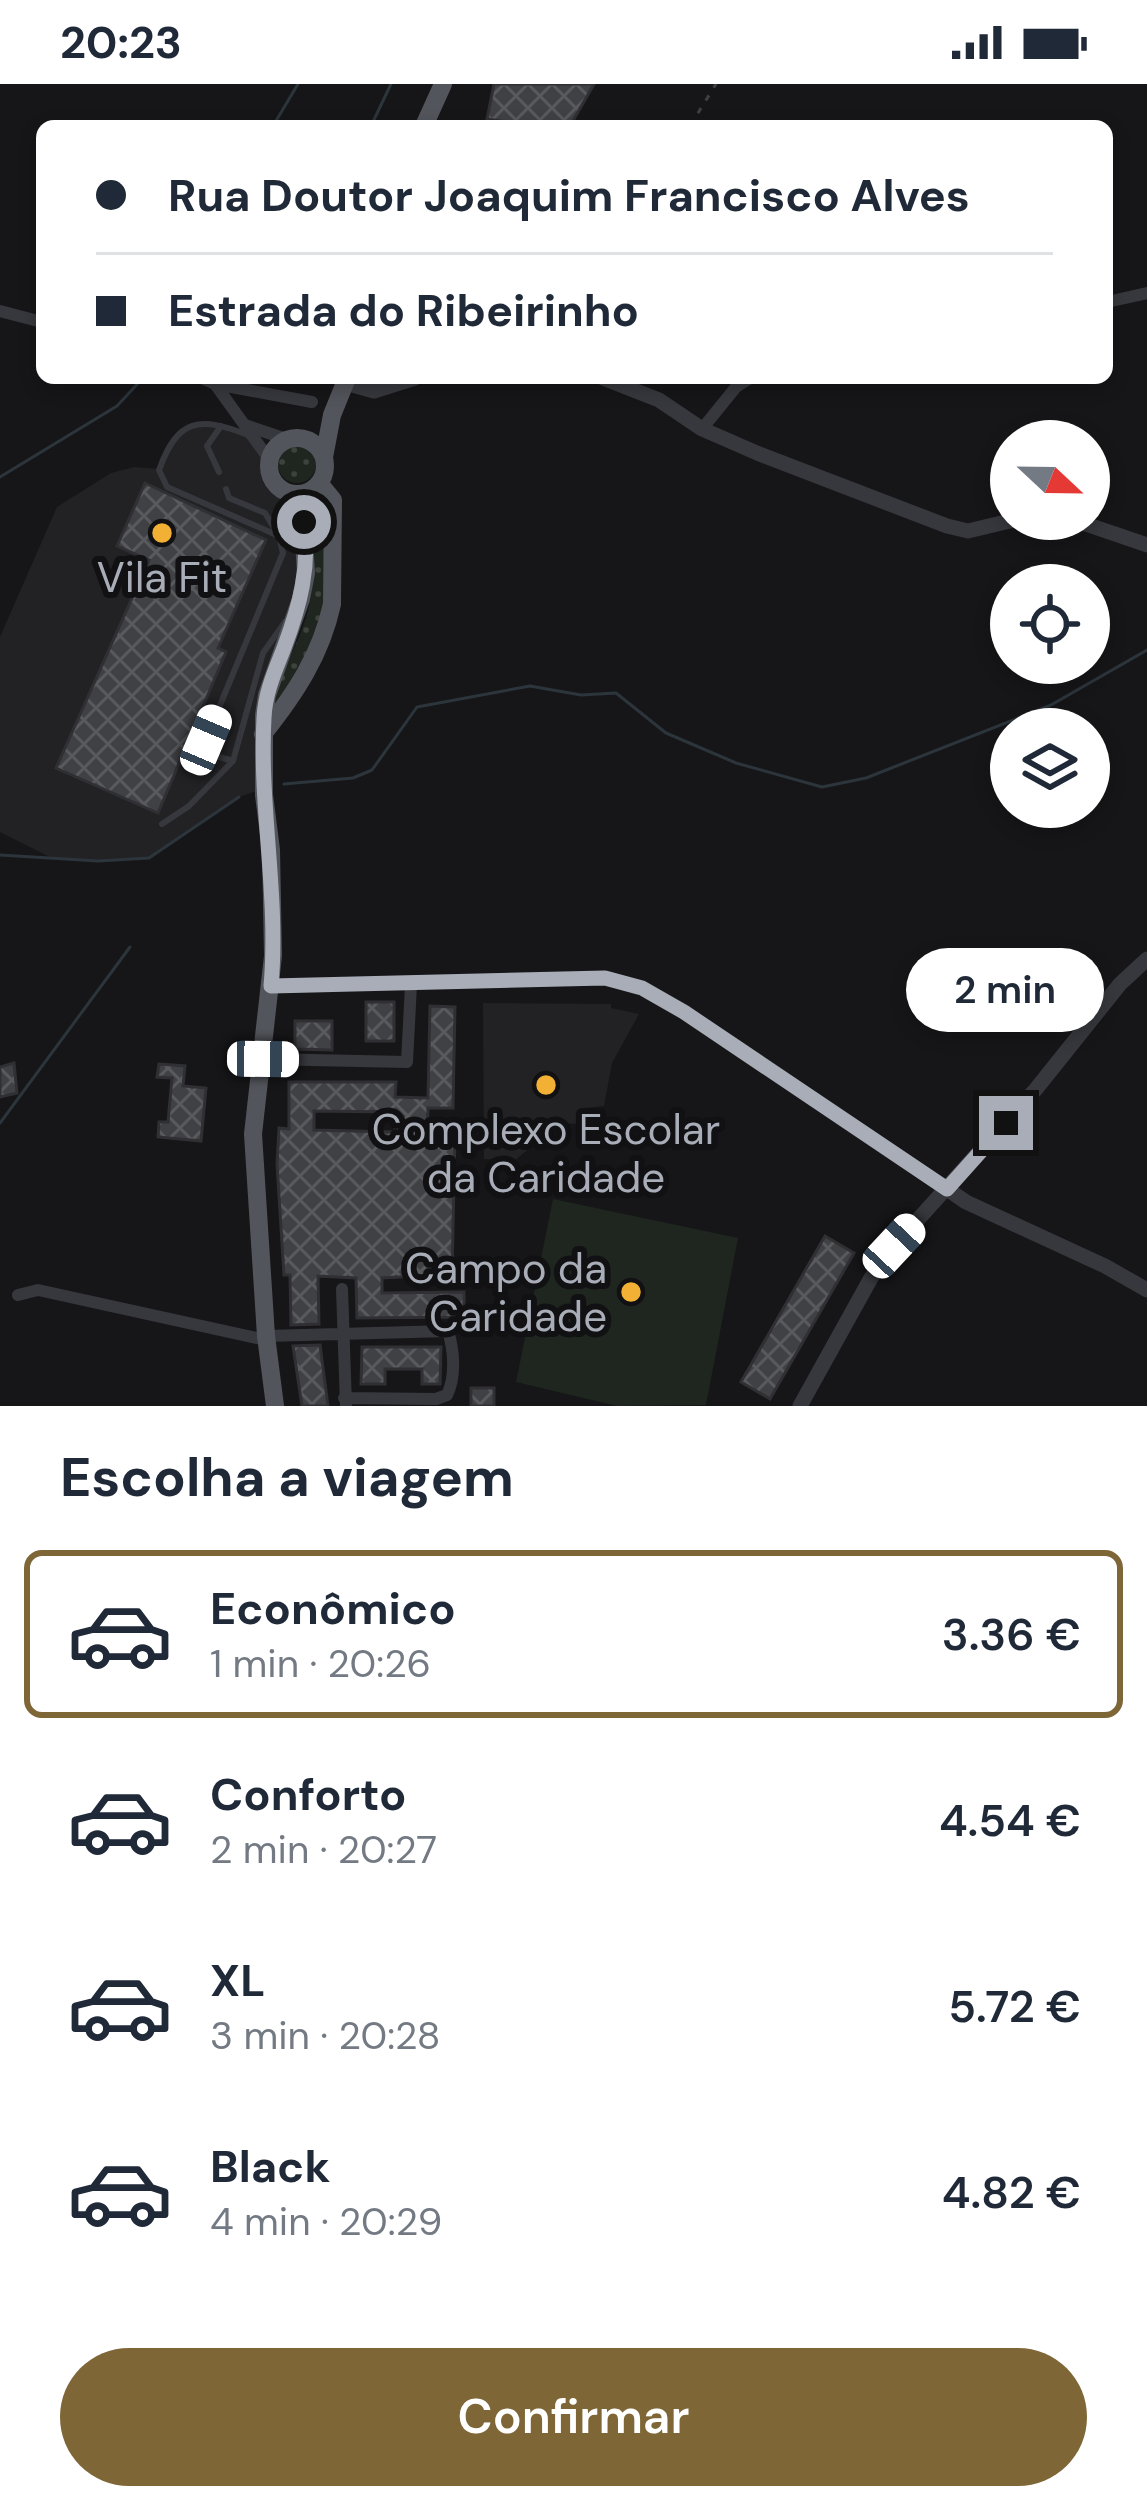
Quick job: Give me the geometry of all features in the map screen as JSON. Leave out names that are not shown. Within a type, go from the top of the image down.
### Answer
[{"type":"main road","points":[[427,120],[443,84]]},
{"type":"main road","points":[[332,415],[292,438],[269,459],[270,477],[283,491],[301,494],[320,483],[332,415],[345,384]]},
{"type":"main road","points":[[292,438],[314,443],[324,457]]},
{"type":"main road","points":[[263,734],[310,667],[328,621],[333,500],[320,483]]},
{"type":"main road","points":[[275,1406],[253,1133],[274,920],[263,734],[266,694],[301,599],[307,559],[301,494]]},
{"type":"street","points":[[1113,301],[1147,293]]},
{"type":"street","points":[[0,310],[36,320]]},
{"type":"street","points":[[211,384],[269,459]]},
{"type":"street","points":[[223,384],[312,402]]},
{"type":"street","points":[[354,384],[374,391],[396,384]]},
{"type":"street","points":[[619,384],[659,400],[702,429],[947,526],[968,530],[990,525]]},
{"type":"street","points":[[702,429],[741,384]]},
{"type":"street","points":[[244,424],[292,438]]},
{"type":"street","points":[[1110,532],[1147,545]]},
{"type":"street","points":[[800,1406],[871,1278],[894,1246],[1036,1089],[1120,984],[1147,959]]},
{"type":"street","points":[[271,986],[605,978],[642,988],[764,1064],[966,1202],[1105,1265],[1147,1290]]},
{"type":"street","points":[[263,1059],[407,1062],[411,985]]},
{"type":"street","points":[[18,1295],[38,1290],[266,1338],[341,1334],[448,1331],[452,1344],[447,1395],[345,1402],[341,1334],[342,1289]]},
{"type":"lane","points":[[253,437],[221,426],[193,424],[180,430],[168,445],[159,470],[167,488],[279,536]]},
{"type":"lane","points":[[219,472],[207,446],[221,426]]},
{"type":"lane","points":[[226,489],[229,498],[265,513],[274,523],[284,553],[206,740],[206,752],[233,761]]},
{"type":"lane","points":[[161,824],[189,806],[233,761],[263,653],[301,599]]},
{"type":"path","points":[[694,120],[716,84]]},
{"type":"shaded area","points":[[209,423],[253,437],[269,459],[270,477],[276,485],[301,494],[306,542],[283,651],[264,788],[239,797],[149,858],[52,858],[0,832],[0,637],[57,507],[111,473],[134,467],[159,469],[180,430]]},
{"type":"shaded area","points":[[297,445],[310,451],[316,464],[310,477],[297,483],[284,477],[278,464],[284,451]]},
{"type":"shaded area","points":[[319,499],[324,502],[327,593],[319,629],[281,705],[273,706],[308,610],[312,508]]},
{"type":"shaded area","name":"Complexo Escolar da Caridade","points":[[483,1003],[611,1004],[611,1008],[639,1014],[612,1063],[604,1106],[585,1108],[579,1124],[562,1123],[515,1160],[484,1159]]},
{"type":"shaded area","name":"Campo da Caridade","points":[[553,1199],[738,1238],[706,1405],[617,1406],[516,1382]]},
{"type":"building","points":[[494,84],[594,84],[573,120],[487,119]]},
{"type":"building","points":[[145,483],[266,540],[218,648],[226,652],[158,813],[56,768],[149,560],[117,546]]},
{"type":"building","points":[[366,1002],[394,1002],[394,1041],[366,1041]]},
{"type":"building","points":[[430,1006],[455,1007],[453,1108],[428,1108],[427,1134],[455,1135],[452,1274],[382,1278],[382,1293],[464,1292],[464,1317],[357,1318],[356,1278],[318,1276],[319,1324],[291,1325],[277,1164],[279,1128],[289,1129],[289,1082],[396,1082],[395,1097],[428,1098]],"holes":[[[314,1111],[395,1112],[395,1132],[314,1130]]]},
{"type":"building","points":[[295,1021],[332,1021],[332,1050],[295,1049]]},
{"type":"building","points":[[14,1063],[17,1093],[0,1097],[0,1067]]},
{"type":"building","points":[[159,1064],[185,1066],[183,1086],[206,1088],[201,1141],[158,1137],[159,1122],[168,1122],[172,1078],[157,1077]]},
{"type":"building","points":[[825,1236],[854,1253],[770,1399],[741,1382]]},
{"type":"building","points":[[320,1345],[328,1406],[302,1406],[293,1346]]},
{"type":"building","points":[[362,1347],[441,1347],[440,1384],[422,1384],[422,1369],[385,1369],[385,1384],[361,1384]]},
{"type":"building","points":[[471,1388],[494,1388],[494,1406],[471,1406]]},
{"type":"waterway","points":[[277,120],[298,84]]},
{"type":"waterway","points":[[374,120],[391,84]]},
{"type":"waterway","points":[[0,477],[117,406],[137,384]]},
{"type":"waterway","points":[[284,784],[353,778],[372,770],[417,707],[530,686],[581,695],[616,693],[666,733],[736,763],[822,787],[866,778],[1051,705],[1147,650]]},
{"type":"waterway","points":[[0,855],[98,861],[149,858],[239,797]]},
{"type":"waterway","points":[[0,1123],[130,947]]},
{"type":"place","name":"Vila Fit","points":[[162,533]]},
{"type":"place","name":"Complexo Escolar da Caridade","points":[[546,1085]]},
{"type":"place","name":"Campo da Caridade","points":[[631,1292]]},
{"type":"route","points":[[304,522],[307,559],[301,599],[266,694],[264,715],[264,795],[274,920],[271,986],[605,978],[642,988],[764,1064],[947,1189],[1006,1123]]}]
